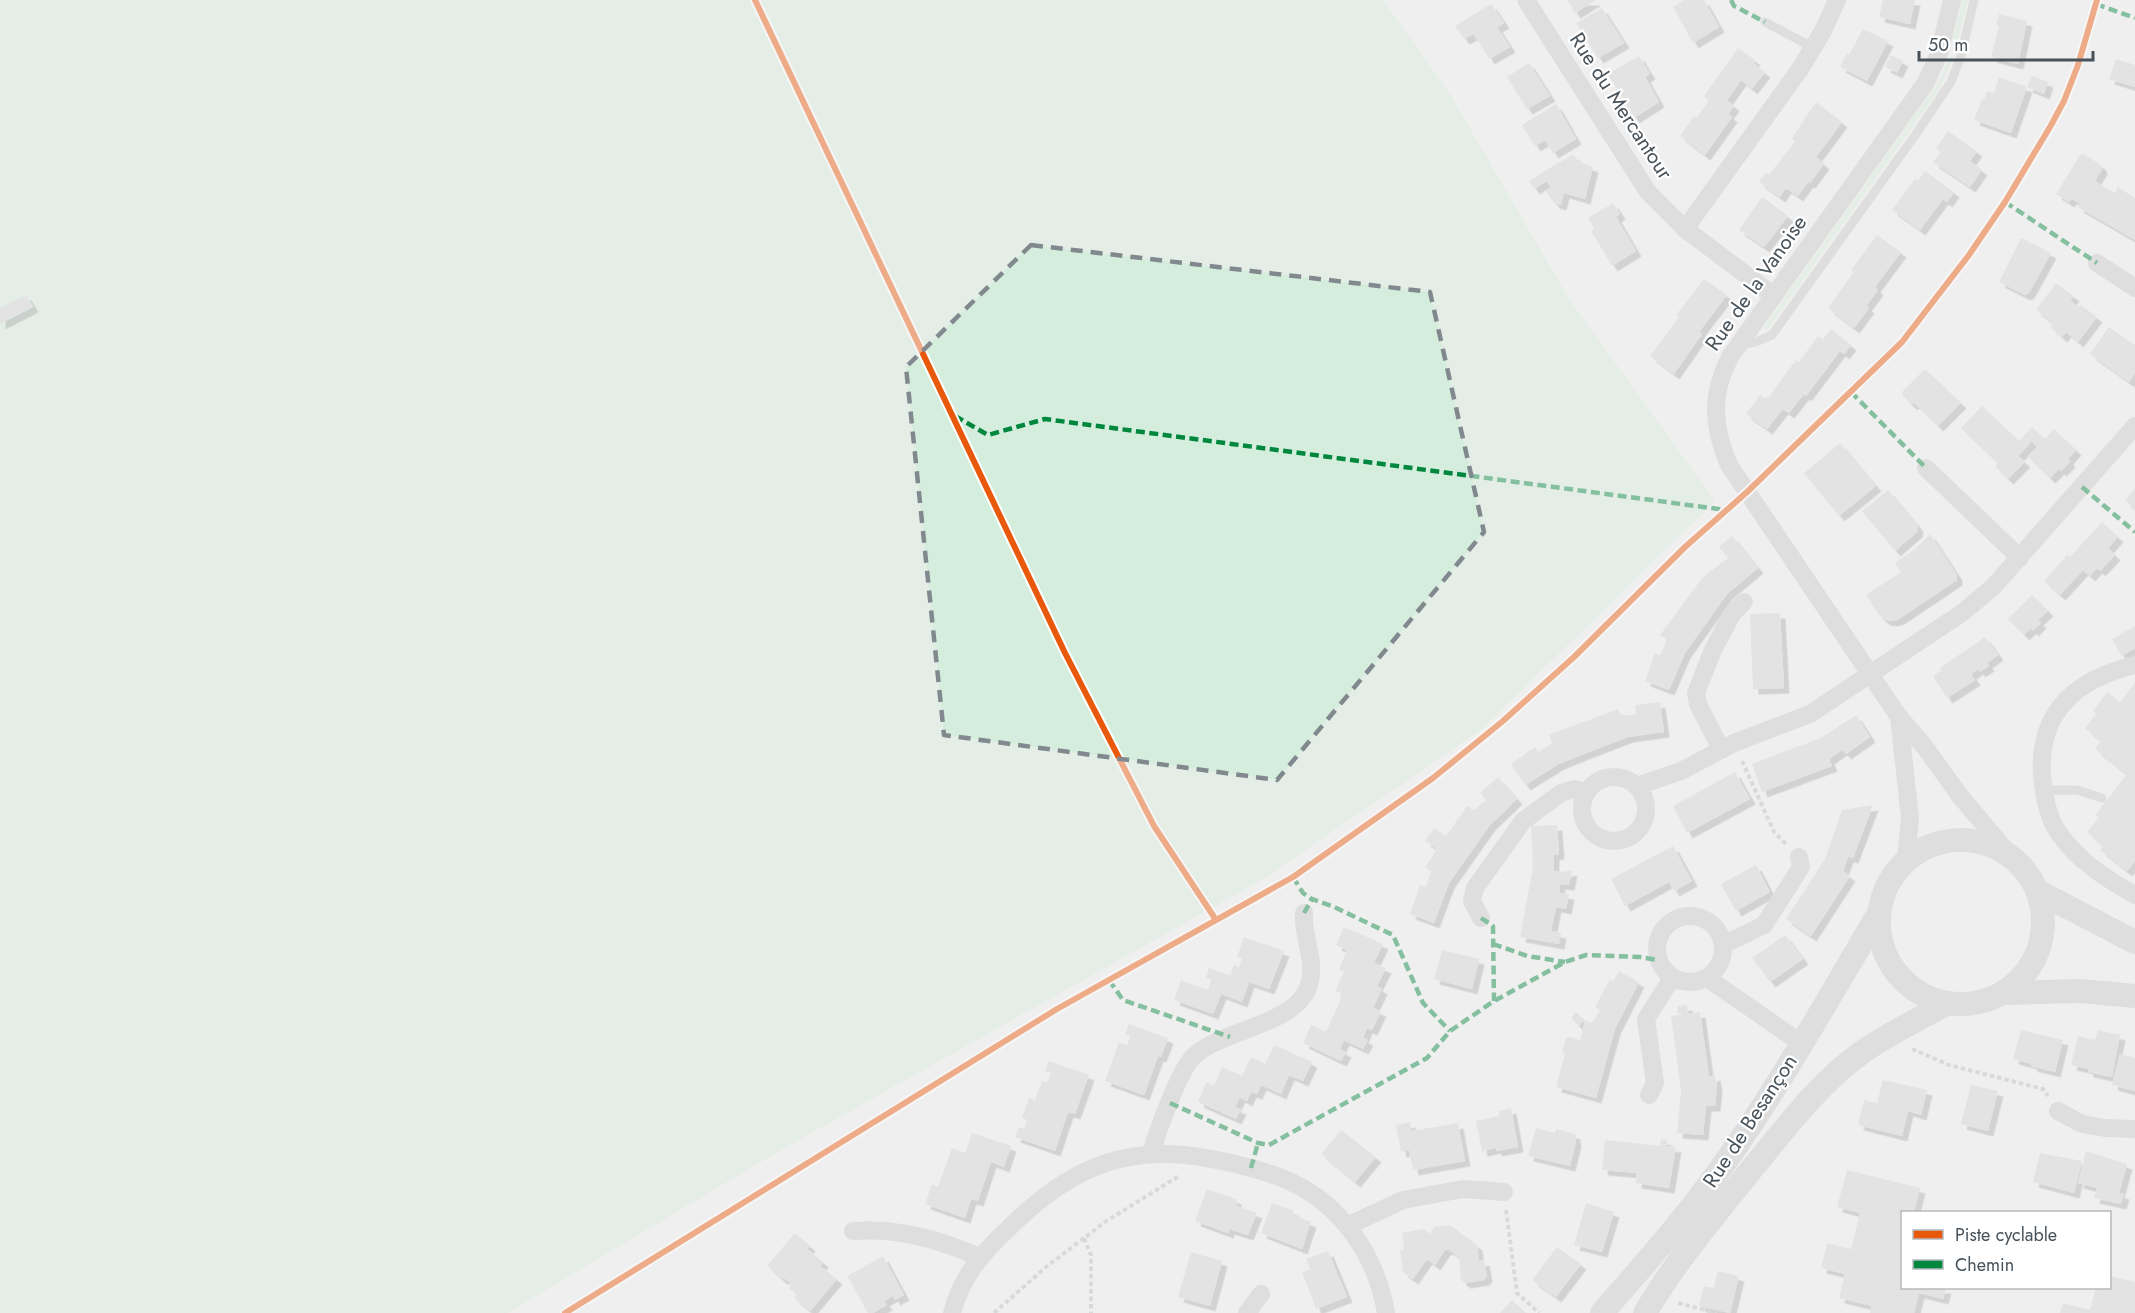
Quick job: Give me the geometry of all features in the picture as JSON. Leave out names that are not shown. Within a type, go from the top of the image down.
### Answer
[{"type":"street","name":"Rue du Mercantour","points":[[1526,0],[1648,192],[1686,229],[1773,295]]},
{"type":"street","points":[[1686,229],[1800,69],[1823,31],[1837,0]]},
{"type":"street","name":"Rue de la Vanoise","points":[[1952,0],[1939,54],[1925,84],[1773,295],[1724,369],[1717,395],[1716,420],[1729,465],[1899,717],[1924,746],[1960,796],[2010,855]]},
{"type":"street","points":[[2097,263],[2135,288]]},
{"type":"street","points":[[1637,786],[1681,771],[1727,746],[1810,714],[1962,613],[1993,587],[2020,558],[2135,426]]},
{"type":"street","points":[[1926,468],[2020,558]]},
{"type":"street","points":[[1727,746],[1698,704],[1696,693],[1732,614],[1744,602]]},
{"type":"street","points":[[2135,665],[2117,669],[2090,681],[2063,702],[2047,730],[2042,764],[2047,810],[2057,831],[2093,869],[2135,895]]},
{"type":"street","name":"Rue de la Vanoise","points":[[1899,717],[1910,818],[1906,860]]},
{"type":"street","points":[[1610,777],[1629,780],[1637,786],[1646,803],[1646,812],[1639,830],[1623,840],[1604,840],[1588,828],[1582,811],[1586,792],[1601,780],[1610,777]]},
{"type":"street","points":[[1481,918],[1472,901],[1475,888],[1523,821],[1561,794],[1574,789],[1586,792]]},
{"type":"street","points":[[2003,993],[2025,974],[2040,949],[2044,920],[2038,892],[2030,875],[2010,855],[1978,841],[1952,839],[1927,846],[1906,860],[1892,876],[1883,895],[1878,915],[1886,956],[1896,973],[1919,993],[1948,1003],[1977,1003],[2003,993],[2080,991],[2135,996]]},
{"type":"street","points":[[1723,945],[1764,925],[1801,867],[1799,857]]},
{"type":"street","points":[[2038,892],[2135,942]]},
{"type":"street","points":[[1150,1153],[1158,1129],[1191,1058],[1206,1047],[1283,1013],[1296,1005],[1307,991],[1312,962],[1303,925],[1304,913]]},
{"type":"street","name":"Rue de Besançon","points":[[1602,1313],[1672,1234],[1714,1178],[1748,1128],[1878,915]]},
{"type":"street","points":[[1693,916],[1704,919],[1713,926],[1723,945],[1721,960],[1713,973],[1707,978],[1689,982],[1672,978],[1664,970],[1658,960],[1656,949],[1658,938],[1672,921],[1693,916]]},
{"type":"street","points":[[1649,1095],[1655,1083],[1646,1019],[1672,978]]},
{"type":"street","points":[[1707,978],[1801,1043]]},
{"type":"street","name":"Rue de Besançon","points":[[1650,1305],[1700,1234],[1807,1102],[1860,1053],[1948,1003]]},
{"type":"street","points":[[2058,1111],[2082,1124],[2105,1128],[2135,1129]]},
{"type":"street","points":[[952,1313],[957,1292],[979,1257],[1013,1223],[1065,1183],[1105,1163],[1150,1153],[1197,1156],[1251,1168],[1289,1181],[1318,1199],[1347,1226],[1370,1262],[1386,1313]]},
{"type":"street","points":[[1347,1226],[1403,1200],[1463,1189],[1504,1192]]},
{"type":"street","points":[[853,1231],[875,1229],[917,1235],[949,1244],[979,1257]]},
{"type":"street","points":[[1247,1313],[1260,1294]]},
{"type":"lane","points":[[1740,344],[1756,342],[1772,335],[1916,134],[1951,81],[1961,56],[1974,0]]},
{"type":"lane","points":[[1765,22],[1812,47]]},
{"type":"lane","points":[[2044,790],[2077,790],[2102,798]]},
{"type":"path","points":[[1727,746],[1774,832],[1799,857]]},
{"type":"path","points":[[1897,1031],[1905,1046],[1949,1065],[2043,1089],[2058,1111]]},
{"type":"path","points":[[994,1313],[1046,1267],[1105,1222],[1189,1169],[1197,1156]]},
{"type":"path","points":[[1504,1192],[1516,1293],[1539,1313]]},
{"type":"path","points":[[1084,1238],[1091,1255],[1091,1313]]},
{"type":"path","points":[[1650,1305],[1717,1313]]},
{"type":"highlighted area","points":[[1031,245],[1430,292],[1484,532],[1277,780],[944,735],[906,367]]},
{"type":"green space","points":[[0,0],[1383,0],[1450,94],[1569,299],[1715,501],[1482,729],[1263,879],[781,1150],[507,1313],[0,1313]]},
{"type":"green space","points":[[1962,0],[1968,0],[1958,40],[1953,44],[1952,41]]},
{"type":"green space","points":[[1951,55],[1952,61],[1939,90],[1768,329],[1764,329],[1938,82]]},
{"type":"building","points":[[1567,0],[1596,0],[1575,13]]},
{"type":"building","points":[[1684,0],[1704,0],[1719,27],[1693,43],[1673,7]]},
{"type":"building","points":[[1883,0],[1915,0],[1910,24],[1879,17]]},
{"type":"building","points":[[1491,4],[1504,23],[1497,27],[1510,47],[1489,59],[1474,34],[1464,39],[1455,26]]},
{"type":"building","points":[[1602,8],[1624,43],[1598,58],[1576,23]]},
{"type":"building","points":[[1999,14],[2027,21],[2018,64],[1991,57],[1999,26],[1996,25]]},
{"type":"building","points":[[1863,29],[1888,41],[1867,81],[1840,67]]},
{"type":"building","points":[[1738,48],[1755,60],[1753,63],[1765,72],[1752,89],[1741,80],[1727,100],[1734,106],[1728,114],[1732,117],[1705,155],[1680,136],[1694,116],[1697,117],[1709,101],[1704,96]]},
{"type":"building","points":[[1891,55],[1903,61],[1897,73],[1885,67]]},
{"type":"building","points":[[1639,56],[1650,74],[1645,77],[1659,102],[1634,118],[1608,74]]},
{"type":"building","points":[[2116,59],[2135,65],[2135,87],[2109,79]]},
{"type":"building","points":[[1529,63],[1550,96],[1527,109],[1507,77]]},
{"type":"building","points":[[2032,76],[2048,82],[2044,94],[2027,87]]},
{"type":"building","points":[[1999,77],[2027,87],[2011,133],[1974,120],[1987,91],[1994,93]]},
{"type":"building","points":[[1816,102],[1842,122],[1816,157],[1824,164],[1810,183],[1808,182],[1798,196],[1786,188],[1780,197],[1759,182],[1766,173],[1769,175],[1795,141],[1792,138]]},
{"type":"building","points":[[1556,104],[1576,139],[1553,153],[1545,140],[1535,146],[1522,125]]},
{"type":"building","points":[[1948,131],[1977,151],[1970,161],[1982,170],[1970,187],[1933,162],[1941,152],[1936,148]]},
{"type":"building","points":[[1573,154],[1579,162],[1593,167],[1585,199],[1564,193],[1561,205],[1554,203],[1546,191],[1551,188],[1547,181],[1534,189],[1529,181]]},
{"type":"building","points":[[2084,154],[2101,165],[2102,169],[2095,181],[2115,193],[2118,187],[2135,198],[2135,240],[2078,207],[2080,204],[2074,200],[2071,199],[2069,202],[2056,194],[2080,155]]},
{"type":"building","points":[[1925,171],[1954,192],[1947,202],[1943,199],[1920,230],[1892,210],[1915,179],[1918,181]]},
{"type":"building","points":[[1762,197],[1788,216],[1764,247],[1739,230]]},
{"type":"building","points":[[1613,203],[1620,214],[1616,217],[1636,251],[1612,266],[1591,231],[1594,229],[1588,218]]},
{"type":"building","points":[[1877,235],[1901,252],[1875,287],[1878,290],[1866,306],[1869,308],[1854,328],[1828,308],[1854,272],[1851,270]]},
{"type":"building","points":[[2021,238],[2051,253],[2029,293],[2025,295],[1999,282]]},
{"type":"building","points":[[1704,279],[1727,295],[1699,332],[1702,334],[1674,374],[1650,356],[1679,317],[1676,315]]},
{"type":"building","points":[[2056,283],[2074,296],[2070,301],[2079,307],[2081,305],[2097,317],[2078,342],[2066,332],[2062,337],[2050,327],[2053,323],[2036,310]]},
{"type":"building","points":[[26,295],[33,307],[0,324],[0,308]]},
{"type":"building","points":[[2109,327],[2135,345],[2135,373],[2129,382],[2090,354]]},
{"type":"building","points":[[1831,329],[1851,345],[1844,354],[1840,351],[1806,396],[1804,394],[1789,413],[1783,409],[1767,429],[1746,414],[1760,395],[1764,398],[1771,396],[1796,360],[1799,362],[1818,336],[1823,339]]},
{"type":"building","points":[[1925,369],[1961,403],[1938,426],[1915,404],[1911,404],[1902,392]]},
{"type":"building","points":[[1982,406],[2019,441],[2032,427],[2045,439],[2054,429],[2076,450],[2068,459],[2070,462],[2050,478],[2028,457],[2037,447],[2032,441],[2018,456],[2025,462],[2008,479],[1995,466],[1998,463],[1961,428]]},
{"type":"building","points":[[1840,443],[1876,486],[1839,516],[1804,473]]},
{"type":"building","points":[[2135,488],[2135,509],[2125,501]]},
{"type":"building","points":[[1888,490],[1918,526],[1917,532],[1895,551],[1862,511]]},
{"type":"building","points":[[2102,522],[2118,537],[2108,548],[2115,555],[2100,571],[2097,568],[2090,576],[2083,570],[2060,595],[2044,581],[2067,555],[2070,557]]},
{"type":"building","points":[[1930,534],[1957,575],[1957,580],[1899,619],[1885,620],[1878,614],[1866,595],[1901,572],[1895,563],[1915,549]]},
{"type":"building","points":[[1732,536],[1758,568],[1727,594],[1685,653],[1669,690],[1645,681],[1655,653],[1660,655],[1667,640],[1660,635],[1703,577],[1728,558],[1719,547]]},
{"type":"building","points":[[2032,595],[2048,611],[2038,620],[2041,623],[2033,631],[2031,628],[2024,635],[2008,619]]},
{"type":"building","points":[[1780,613],[1784,688],[1753,689],[1750,614]]},
{"type":"building","points":[[2135,626],[2135,648],[2121,656],[2112,639]]},
{"type":"building","points":[[1985,637],[1998,655],[1987,663],[1989,666],[1980,672],[1978,669],[1971,674],[1975,680],[1947,698],[1933,676],[1942,670],[1940,668]]},
{"type":"building","points":[[2135,683],[2135,861],[2127,871],[2100,850],[2104,846],[2087,832],[2099,818],[2095,815],[2127,774],[2095,749],[2101,741],[2085,728],[2096,714],[2093,711],[2107,692],[2120,702]]},
{"type":"building","points":[[1660,702],[1664,732],[1628,737],[1559,764],[1525,785],[1511,764],[1535,747],[1538,752],[1552,743],[1549,735],[1618,709],[1621,716],[1636,714],[1635,705]]},
{"type":"building","points":[[1856,715],[1870,737],[1846,754],[1842,750],[1829,759],[1832,766],[1762,792],[1752,764],[1821,738]]},
{"type":"building","points":[[1735,772],[1750,799],[1687,833],[1673,806]]},
{"type":"building","points":[[1498,777],[1517,799],[1490,825],[1449,883],[1434,923],[1410,914],[1420,885],[1426,887],[1431,871],[1425,867],[1437,849],[1425,841],[1434,828],[1446,836],[1467,806],[1474,810],[1486,800],[1480,793]]},
{"type":"building","points":[[1873,805],[1853,858],[1848,857],[1843,871],[1850,876],[1811,936],[1786,919],[1825,859],[1842,810]]},
{"type":"building","points":[[1557,825],[1559,854],[1554,855],[1554,871],[1572,870],[1569,885],[1560,884],[1559,893],[1569,894],[1566,909],[1556,907],[1551,931],[1561,933],[1559,944],[1520,937],[1533,867],[1531,826]]},
{"type":"building","points":[[1673,846],[1692,881],[1674,891],[1669,882],[1625,906],[1611,879]]},
{"type":"building","points":[[1756,865],[1770,892],[1736,911],[1721,884]]},
{"type":"building","points":[[1344,927],[1383,944],[1374,963],[1386,968],[1377,986],[1382,989],[1373,1008],[1381,1011],[1372,1030],[1367,1028],[1363,1038],[1368,1040],[1363,1049],[1344,1040],[1340,1049],[1346,1052],[1341,1061],[1303,1043],[1311,1025],[1326,1032],[1343,994],[1335,991],[1344,972],[1339,969],[1347,950],[1336,945]]},
{"type":"building","points":[[1785,935],[1803,959],[1770,982],[1752,958]]},
{"type":"building","points":[[1244,937],[1284,951],[1269,989],[1249,982],[1242,1002],[1221,994],[1213,1014],[1174,1000],[1181,980],[1208,990],[1211,980],[1206,978],[1209,968],[1230,975],[1234,965],[1239,967],[1242,958],[1237,957]]},
{"type":"building","points":[[1442,950],[1479,959],[1472,989],[1434,979]]},
{"type":"building","points":[[1619,971],[1639,982],[1615,1029],[1596,1098],[1556,1087],[1565,1053],[1562,1052],[1566,1038],[1580,1040],[1585,1021],[1592,1023],[1600,1010],[1595,1007],[1610,979],[1613,981]]},
{"type":"building","points":[[1687,1005],[1688,1013],[1678,1014],[1677,1006]]},
{"type":"building","points":[[1576,1012],[1584,1020],[1579,1026],[1571,1018]]},
{"type":"building","points":[[1700,1012],[1709,1077],[1715,1075],[1717,1086],[1715,1106],[1706,1106],[1703,1135],[1677,1133],[1681,1091],[1671,1016]]},
{"type":"building","points":[[1129,1024],[1168,1038],[1161,1057],[1158,1056],[1144,1095],[1105,1081],[1119,1042],[1127,1045],[1130,1036],[1125,1034]]},
{"type":"building","points":[[2021,1030],[2063,1040],[2055,1072],[2013,1059]]},
{"type":"building","points":[[2098,1030],[2120,1035],[2112,1077],[2088,1072],[2088,1069],[2071,1065],[2078,1036],[2095,1040]]},
{"type":"building","points":[[1274,1045],[1312,1062],[1303,1081],[1289,1075],[1281,1094],[1261,1085],[1257,1094],[1251,1092],[1247,1101],[1240,1097],[1235,1107],[1241,1109],[1236,1119],[1198,1102],[1206,1082],[1214,1086],[1222,1067],[1242,1076],[1251,1057],[1265,1064]]},
{"type":"building","points":[[2120,1054],[2135,1058],[2135,1091],[2112,1085]]},
{"type":"building","points":[[1049,1061],[1089,1075],[1075,1114],[1068,1112],[1055,1151],[1015,1137],[1019,1127],[1024,1129],[1027,1120],[1022,1118],[1029,1098],[1035,1100],[1042,1081],[1047,1083],[1051,1073],[1045,1071]]},
{"type":"building","points":[[1883,1080],[1927,1090],[1921,1115],[1908,1111],[1902,1136],[1858,1125],[1864,1100],[1877,1103]]},
{"type":"building","points":[[1971,1085],[1998,1091],[1988,1131],[1961,1124]]},
{"type":"building","points":[[1511,1108],[1518,1147],[1482,1151],[1476,1121],[1499,1116],[1499,1111]]},
{"type":"building","points":[[1410,1122],[1411,1131],[1458,1123],[1465,1161],[1413,1170],[1409,1150],[1401,1152],[1396,1125]]},
{"type":"building","points":[[1536,1128],[1555,1133],[1556,1129],[1575,1134],[1576,1142],[1570,1166],[1528,1156]]},
{"type":"building","points":[[1341,1130],[1376,1157],[1355,1182],[1321,1154]]},
{"type":"building","points":[[972,1133],[1011,1146],[1004,1167],[991,1162],[978,1201],[971,1199],[965,1218],[925,1204],[932,1184],[938,1187],[952,1148],[965,1153]]},
{"type":"building","points":[[1661,1139],[1667,1140],[1667,1146],[1676,1147],[1669,1188],[1636,1183],[1637,1173],[1602,1170],[1605,1140],[1660,1146]]},
{"type":"building","points":[[2086,1151],[2127,1164],[2119,1193],[2124,1194],[2121,1204],[2094,1198],[2097,1188],[2078,1183]]},
{"type":"building","points":[[2040,1153],[2082,1161],[2074,1193],[2033,1182]]},
{"type":"building","points":[[1847,1170],[1920,1188],[1914,1211],[1901,1211],[1901,1289],[1946,1289],[1943,1299],[1919,1293],[1914,1313],[1870,1313],[1872,1306],[1839,1298],[1845,1274],[1821,1268],[1827,1243],[1851,1249],[1860,1213],[1837,1207]]},
{"type":"building","points":[[1207,1189],[1236,1199],[1237,1206],[1257,1213],[1248,1235],[1229,1229],[1228,1233],[1195,1221]]},
{"type":"building","points":[[1272,1203],[1294,1211],[1292,1215],[1311,1222],[1302,1249],[1261,1233]]},
{"type":"building","points":[[1586,1203],[1614,1212],[1602,1252],[1574,1245]]},
{"type":"building","points":[[1450,1225],[1477,1245],[1479,1261],[1484,1260],[1487,1276],[1484,1280],[1465,1283],[1461,1280],[1459,1257],[1448,1249],[1435,1265],[1427,1259],[1413,1279],[1403,1272],[1400,1250],[1404,1250],[1402,1233],[1423,1229],[1430,1234],[1434,1227]]},
{"type":"building","points":[[795,1233],[810,1246],[807,1249],[823,1262],[820,1266],[837,1279],[810,1311],[794,1298],[797,1295],[789,1288],[792,1284],[767,1266]]},
{"type":"building","points":[[1557,1247],[1581,1264],[1556,1297],[1532,1280]]},
{"type":"building","points":[[1328,1251],[1347,1297],[1316,1309],[1302,1272],[1310,1269],[1306,1259]]},
{"type":"building","points":[[1191,1252],[1222,1261],[1210,1306],[1178,1297]]},
{"type":"building","points":[[883,1256],[904,1295],[895,1300],[893,1296],[884,1301],[887,1305],[873,1313],[868,1313],[847,1276]]},
{"type":"building","points":[[1718,1271],[1739,1276],[1730,1313],[1699,1306],[1704,1286],[1714,1288]]},
{"type":"building","points":[[2111,1276],[2135,1282],[2135,1313],[2060,1313],[2063,1303],[2090,1310],[2096,1289],[2111,1289]]},
{"type":"building","points":[[1512,1300],[1526,1313],[1500,1313]]},
{"type":"marked path","points":[[1731,0],[1734,6],[1765,22]]},
{"type":"marked path","points":[[2096,4],[2135,18]]},
{"type":"marked path","points":[[2005,202],[2097,263]]},
{"type":"marked path","points":[[1851,392],[1926,468]]},
{"type":"marked path","points":[[955,416],[988,435],[1045,419],[1726,510]]},
{"type":"marked path","points":[[2082,487],[2135,532]]},
{"type":"marked path","points":[[1293,877],[1303,893],[1312,899],[1393,935],[1423,1003],[1450,1031]]},
{"type":"marked path","points":[[1304,913],[1312,899]]},
{"type":"marked path","points":[[1481,918],[1493,926],[1494,1001]]},
{"type":"marked path","points":[[1493,944],[1527,956],[1565,962]]},
{"type":"marked path","points":[[1170,1103],[1258,1143],[1269,1145],[1427,1058],[1450,1031],[1494,1001],[1565,962],[1586,955],[1658,960]]},
{"type":"marked path","points":[[1109,980],[1123,1000],[1230,1037]]},
{"type":"marked path","points":[[1251,1168],[1258,1143]]},
{"type":"cycle path","points":[[755,0],[1065,653],[1154,826],[1216,920]]},
{"type":"cycle path","points":[[565,1313],[1057,1009],[1293,877],[1433,778],[1503,721],[1574,657],[1685,547],[1747,492],[1902,342],[1969,255],[2005,202],[2050,127],[2064,101],[2078,65],[2097,0]]}]
